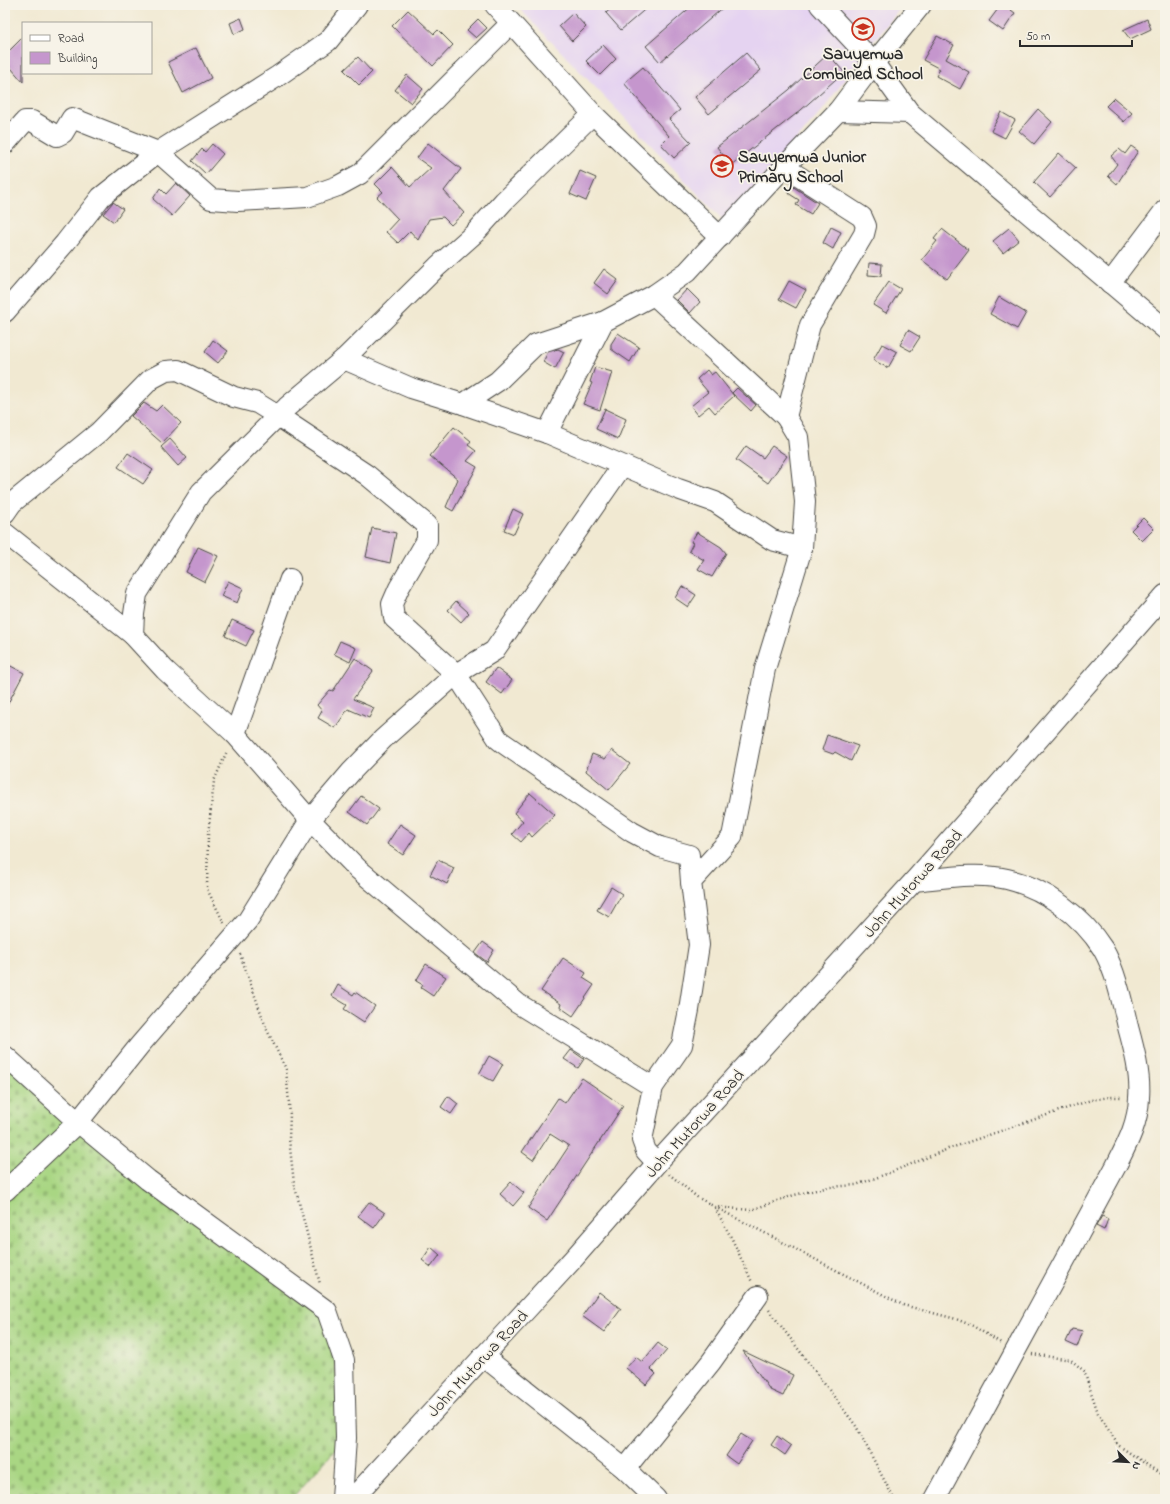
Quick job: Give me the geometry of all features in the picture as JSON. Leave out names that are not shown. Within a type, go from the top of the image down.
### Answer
[{"type":"street","points":[[5,312],[65,243],[101,197],[158,152],[278,76],[328,41],[357,5]]},
{"type":"street","points":[[495,5],[593,114],[720,237]]},
{"type":"street","points":[[820,5],[874,63],[910,113],[1110,284],[1165,329]]},
{"type":"street","points":[[463,404],[498,381],[536,344],[603,322],[654,295],[687,272],[838,111],[874,63],[921,5]]},
{"type":"street","points":[[5,144],[25,121],[32,121],[57,136],[63,133],[72,118],[158,152],[211,199],[238,201],[307,197],[338,186],[360,174],[381,155],[511,23]]},
{"type":"street","points":[[838,111],[910,113]]},
{"type":"street","points":[[133,634],[137,594],[201,492],[278,416],[344,359],[438,266],[475,233],[504,201],[593,114]]},
{"type":"street","points":[[784,167],[862,217],[866,226],[864,234],[810,325],[786,417]]},
{"type":"street","points":[[1110,284],[1165,210]]},
{"type":"street","points":[[654,295],[786,417],[798,437],[804,502],[802,548],[765,669],[732,837],[691,882]]},
{"type":"street","points":[[547,433],[603,322]]},
{"type":"street","points":[[344,359],[411,388],[547,433],[622,466],[716,502],[772,540],[802,548]]},
{"type":"street","points":[[5,513],[12,503],[99,432],[151,379],[166,371],[178,370],[234,397],[257,403],[278,416],[367,475],[427,525],[427,540],[392,604],[394,618],[456,674],[498,739],[632,832],[660,847],[689,855],[699,944],[682,1045],[653,1088],[642,1140],[646,1151],[657,1163]]},
{"type":"street","points":[[5,1191],[78,1122],[139,1046],[248,920],[310,820],[351,772],[383,739],[456,674],[494,651],[622,466]]},
{"type":"street","points":[[5,533],[133,634],[164,670],[235,734],[310,820],[358,869],[517,1003],[653,1088]]},
{"type":"street","points":[[235,734],[290,579]]},
{"type":"street","name":"John Mutorwa Road","points":[[352,1499],[575,1257],[657,1163],[914,881],[1165,595]]},
{"type":"street","points":[[914,881],[978,875],[1008,879],[1054,899],[1086,928],[1103,949],[1112,968],[1131,1037],[1139,1099],[1134,1131],[935,1499]]},
{"type":"street","points":[[5,1056],[78,1122],[148,1180],[327,1311],[344,1360],[346,1438],[342,1499]]},
{"type":"street","points":[[625,1469],[711,1362],[758,1296]]},
{"type":"street","points":[[483,1356],[625,1469],[649,1496]]},
{"type":"path","points":[[235,734],[214,781],[208,835],[206,888],[246,966],[267,1030],[286,1069],[290,1116],[289,1139],[294,1183],[327,1311]]},
{"type":"path","points":[[714,1207],[751,1210],[794,1196],[830,1187],[856,1185],[948,1149],[1091,1100],[1110,1096],[1139,1099]]},
{"type":"path","points":[[657,1163],[697,1197],[714,1207],[903,1305],[956,1319],[973,1326],[1014,1351],[1071,1360],[1084,1371],[1098,1413],[1118,1445],[1165,1477]]},
{"type":"path","points":[[714,1207],[732,1239],[758,1296],[856,1426],[894,1499]]},
{"type":"shaded area","name":"Sauyemwa Junior Primary School","points":[[516,5],[903,5],[864,53],[822,111],[724,221]]},
{"type":"green space","points":[[5,1056],[327,1311],[346,1438],[291,1499],[5,1499]]},
{"type":"building","points":[[615,5],[650,5],[621,30],[606,13]]},
{"type":"building","points":[[693,5],[726,5],[660,62],[646,46]]},
{"type":"building","points":[[1001,5],[1004,5],[1015,13],[1003,31],[989,21]]},
{"type":"building","points":[[408,10],[434,34],[438,30],[453,45],[433,66],[392,26]]},
{"type":"building","points":[[573,13],[586,27],[572,41],[559,26]]},
{"type":"building","points":[[241,18],[245,29],[234,34],[230,23]]},
{"type":"building","points":[[478,19],[487,28],[476,38],[467,30]]},
{"type":"building","points":[[1147,19],[1151,29],[1130,39],[1123,30]]},
{"type":"building","points":[[937,36],[954,45],[946,59],[969,72],[960,89],[936,76],[940,69],[923,60]]},
{"type":"building","points":[[22,38],[23,82],[5,61],[5,55]]},
{"type":"building","points":[[603,45],[616,59],[600,75],[586,61]]},
{"type":"building","points":[[196,48],[211,78],[183,93],[168,62]]},
{"type":"building","points":[[746,53],[761,70],[709,114],[695,97]]},
{"type":"building","points":[[828,54],[844,72],[801,110],[731,165],[717,147],[789,90]]},
{"type":"building","points":[[358,57],[372,72],[359,85],[344,70]]},
{"type":"building","points":[[643,67],[680,110],[669,119],[691,142],[674,158],[661,144],[669,136],[624,83]]},
{"type":"building","points":[[407,75],[423,89],[411,103],[395,90]]},
{"type":"building","points":[[1114,98],[1132,113],[1124,122],[1106,106]]},
{"type":"building","points":[[1038,109],[1052,122],[1034,144],[1019,131]]},
{"type":"building","points":[[1001,112],[1015,120],[1005,138],[991,131]]},
{"type":"building","points":[[428,143],[461,169],[444,191],[464,213],[451,225],[443,217],[429,219],[418,240],[410,231],[398,243],[386,232],[398,219],[377,197],[383,192],[375,184],[392,167],[410,187],[431,168],[417,158]]},
{"type":"building","points":[[212,144],[223,154],[206,174],[192,161],[202,149],[205,152]]},
{"type":"building","points":[[1131,146],[1138,151],[1117,184],[1108,176],[1117,164],[1111,156],[1119,149],[1125,154]]},
{"type":"building","points":[[1059,153],[1076,168],[1050,197],[1034,182]]},
{"type":"building","points":[[580,171],[596,178],[586,201],[570,194]]},
{"type":"building","points":[[176,183],[190,196],[172,216],[153,199],[160,188],[166,194]]},
{"type":"building","points":[[792,186],[818,203],[811,214],[796,205],[799,200],[788,193]]},
{"type":"building","points":[[113,202],[123,209],[114,222],[103,214]]},
{"type":"building","points":[[831,227],[841,232],[833,249],[823,243]]},
{"type":"building","points":[[1009,228],[1019,240],[1003,253],[993,241]]},
{"type":"building","points":[[942,229],[969,250],[947,279],[922,260],[937,241],[934,239]]},
{"type":"building","points":[[869,263],[882,264],[881,276],[868,275]]},
{"type":"building","points":[[604,269],[618,280],[608,294],[594,283]]},
{"type":"building","points":[[789,281],[806,290],[796,308],[779,299]]},
{"type":"building","points":[[889,282],[901,289],[886,313],[873,305]]},
{"type":"building","points":[[687,289],[700,302],[690,313],[677,300]]},
{"type":"building","points":[[999,297],[1026,313],[1017,329],[990,314]]},
{"type":"building","points":[[908,330],[920,337],[911,351],[900,345]]},
{"type":"building","points":[[618,333],[639,347],[630,362],[611,349],[611,344]]},
{"type":"building","points":[[213,340],[228,351],[218,363],[205,352]]},
{"type":"building","points":[[882,344],[897,352],[888,368],[873,360]]},
{"type":"building","points":[[558,349],[564,352],[555,369],[543,362],[548,352]]},
{"type":"building","points":[[595,367],[612,372],[600,410],[583,404],[592,383],[590,382]]},
{"type":"building","points":[[707,370],[711,375],[715,372],[734,396],[715,413],[709,406],[698,415],[691,406],[708,392],[697,379]]},
{"type":"building","points":[[737,388],[756,405],[751,411],[732,393]]},
{"type":"building","points":[[144,403],[156,411],[162,405],[181,423],[162,443],[131,416]]},
{"type":"building","points":[[605,409],[626,419],[618,439],[596,429]]},
{"type":"building","points":[[454,427],[471,441],[468,445],[476,451],[467,461],[477,467],[453,511],[446,507],[458,479],[430,456]]},
{"type":"building","points":[[170,439],[187,458],[178,466],[161,447]]},
{"type":"building","points":[[746,446],[763,458],[772,446],[787,456],[768,483],[736,460]]},
{"type":"building","points":[[128,453],[153,470],[143,484],[118,467]]},
{"type":"building","points":[[513,509],[523,514],[514,534],[504,530]]},
{"type":"building","points":[[1143,518],[1154,529],[1142,541],[1131,530]]},
{"type":"building","points":[[372,528],[396,533],[390,563],[366,557]]},
{"type":"building","points":[[697,532],[721,547],[726,553],[712,577],[698,569],[704,560],[689,551],[693,543],[691,542]]},
{"type":"building","points":[[198,547],[218,556],[205,582],[186,572]]},
{"type":"building","points":[[228,581],[243,588],[237,603],[221,596]]},
{"type":"building","points":[[682,586],[696,595],[688,607],[675,598]]},
{"type":"building","points":[[456,601],[469,613],[461,622],[448,610]]},
{"type":"building","points":[[232,620],[254,630],[246,646],[225,636]]},
{"type":"building","points":[[340,641],[356,648],[350,662],[334,654]]},
{"type":"building","points":[[355,658],[373,671],[353,699],[374,708],[369,718],[348,709],[335,728],[318,718],[322,711],[317,705],[330,690],[333,691]]},
{"type":"building","points":[[5,663],[24,673],[5,709]]},
{"type":"building","points":[[496,668],[512,680],[502,694],[486,682]]},
{"type":"building","points":[[827,735],[858,746],[851,761],[835,752],[833,754],[822,750]]},
{"type":"building","points":[[612,750],[630,764],[609,790],[586,771],[592,754],[605,759]]},
{"type":"building","points":[[530,793],[555,815],[532,837],[529,833],[521,842],[512,834],[523,821],[514,813]]},
{"type":"building","points":[[361,796],[379,809],[367,825],[349,812]]},
{"type":"building","points":[[400,824],[416,835],[403,855],[387,844]]},
{"type":"building","points":[[438,860],[454,868],[447,884],[430,875]]},
{"type":"building","points":[[611,887],[622,894],[609,917],[597,910]]},
{"type":"building","points":[[483,942],[494,950],[487,962],[475,953]]},
{"type":"building","points":[[563,958],[586,973],[583,978],[594,985],[573,1016],[560,1007],[561,1004],[541,991]]},
{"type":"building","points":[[426,964],[446,977],[433,996],[421,988],[423,985],[416,981]]},
{"type":"building","points":[[338,985],[353,995],[355,992],[375,1006],[364,1022],[344,1009],[347,1005],[332,996]]},
{"type":"building","points":[[571,1050],[584,1059],[578,1068],[564,1059]]},
{"type":"building","points":[[489,1056],[503,1064],[493,1081],[479,1074]]},
{"type":"building","points":[[582,1078],[623,1106],[547,1221],[528,1208],[569,1146],[550,1134],[533,1160],[522,1152],[558,1098],[565,1103]]},
{"type":"building","points":[[448,1096],[458,1104],[451,1114],[441,1107]]},
{"type":"building","points":[[511,1182],[524,1193],[513,1206],[500,1194]]},
{"type":"building","points":[[369,1202],[385,1213],[374,1228],[358,1216]]},
{"type":"building","points":[[1102,1216],[1108,1219],[1104,1230],[1096,1226]]},
{"type":"building","points":[[431,1247],[440,1255],[431,1267],[422,1260]]},
{"type":"building","points":[[599,1292],[621,1309],[604,1332],[582,1316]]},
{"type":"building","points":[[1072,1329],[1083,1331],[1077,1347],[1066,1342]]},
{"type":"building","points":[[658,1343],[667,1350],[651,1369],[656,1374],[646,1385],[626,1368],[636,1357],[642,1362]]},
{"type":"building","points":[[743,1351],[793,1375],[783,1396],[770,1390]]},
{"type":"building","points":[[741,1434],[752,1441],[737,1464],[726,1456]]},
{"type":"building","points":[[777,1436],[791,1446],[785,1455],[771,1445]]},
{"type":"place","name":"Sauyemwa Combined School","points":[[863,29]]},
{"type":"place","name":"Sauyemwa Junior Primary School","points":[[722,166]]}]
